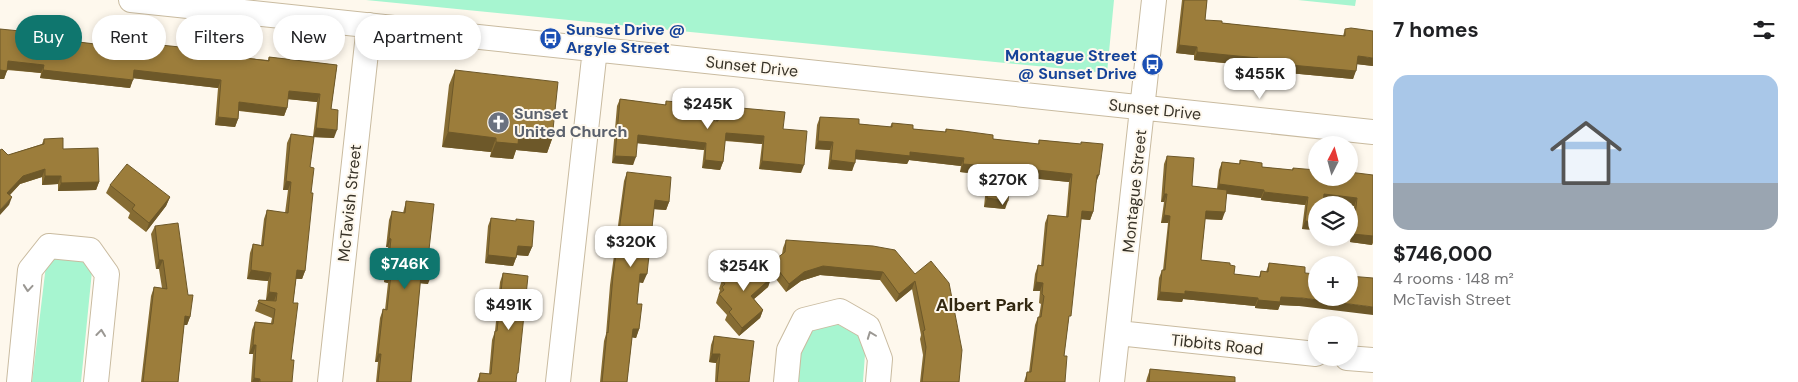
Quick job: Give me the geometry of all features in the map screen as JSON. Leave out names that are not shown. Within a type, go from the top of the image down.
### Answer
[{"type":"street","name":"Sunset Drive","points":[[131,0],[355,24]]},
{"type":"street","name":"Montague Street","points":[[1112,382],[1154,0]]},
{"type":"street","name":"Sunset Drive","points":[[481,37],[1373,132]]},
{"type":"street","points":[[558,382],[595,49]]},
{"type":"street","name":"McTavish Street","points":[[330,382],[365,60]]},
{"type":"street","points":[[19,382],[30,270],[49,246],[90,250],[107,274],[96,382]]},
{"type":"street","points":[[786,382],[789,350],[804,320],[840,311],[868,327],[880,360],[878,382]]},
{"type":"street","name":"Tibbits Road","points":[[1118,333],[1308,353]]},
{"type":"street","points":[[1358,359],[1373,360]]},
{"type":"green space","points":[[366,0],[1114,0],[1107,73]]},
{"type":"green space","points":[[1298,0],[1356,0],[1355,6]]},
{"type":"green space","points":[[56,255],[84,258],[92,271],[81,382],[32,382],[46,265]]},
{"type":"green space","points":[[835,323],[861,337],[865,354],[863,382],[795,382],[798,351],[812,330]]},
{"type":"building","points":[[1184,0],[1207,0],[1205,20],[1222,21],[1222,23],[1345,36],[1345,29],[1373,31],[1373,58],[1358,56],[1356,71],[1280,64],[1257,60],[1258,58],[1197,52],[1197,47],[1179,45]]},
{"type":"building","points":[[0,29],[15,30],[15,60],[82,60],[82,42],[92,44],[92,60],[166,60],[166,46],[176,47],[176,60],[269,61],[269,57],[273,57],[273,60],[294,60],[337,65],[331,109],[338,110],[337,130],[316,128],[320,94],[289,91],[287,108],[239,102],[238,119],[218,117],[221,80],[134,70],[133,80],[43,70],[44,65],[8,61],[7,71],[0,70]]},
{"type":"building","name":"Sunset United Church","points":[[455,70],[558,82],[552,139],[519,135],[518,144],[496,142],[496,138],[448,132]]},
{"type":"building","points":[[620,99],[666,105],[666,101],[689,103],[688,118],[718,121],[719,109],[740,111],[741,108],[785,112],[783,129],[807,131],[804,165],[762,161],[764,136],[726,133],[723,162],[705,160],[706,143],[638,135],[636,157],[615,156]]},
{"type":"building","points":[[820,117],[859,119],[859,124],[892,127],[892,123],[913,125],[913,129],[946,132],[946,129],[963,131],[993,135],[993,139],[1039,144],[1039,140],[1103,144],[1093,212],[1082,211],[1071,316],[1069,316],[1064,356],[1067,356],[1065,382],[1026,382],[1027,372],[1031,372],[1038,317],[1041,317],[1044,296],[1042,294],[1043,283],[1036,282],[1038,265],[1043,266],[1048,215],[1068,217],[1072,174],[1011,167],[1008,201],[987,198],[990,166],[963,164],[964,158],[910,152],[910,156],[856,150],[855,163],[831,160],[833,142],[818,141]]},
{"type":"building","points":[[291,134],[314,137],[310,167],[314,168],[311,193],[313,193],[305,271],[297,270],[293,303],[298,303],[291,360],[294,360],[292,382],[260,382],[260,379],[254,378],[256,345],[253,345],[255,322],[273,324],[275,309],[258,302],[259,300],[276,301],[277,293],[269,292],[271,273],[251,270],[253,244],[263,246],[267,210],[288,213],[291,182],[286,181]]},
{"type":"building","points":[[63,138],[63,149],[98,148],[99,182],[61,183],[61,176],[45,176],[45,169],[23,176],[7,193],[12,197],[0,210],[0,150],[2,149],[8,155],[44,144],[44,139]]},
{"type":"building","points":[[1167,156],[1194,158],[1192,186],[1227,190],[1225,212],[1206,211],[1201,260],[1230,263],[1230,265],[1235,266],[1234,274],[1260,277],[1261,271],[1268,272],[1269,263],[1305,267],[1305,273],[1308,273],[1308,299],[1281,297],[1280,302],[1185,291],[1185,294],[1160,292],[1162,270],[1165,270],[1170,216],[1164,215],[1167,194],[1164,194]]},
{"type":"building","points":[[1240,160],[1262,163],[1262,167],[1308,169],[1308,186],[1358,186],[1358,173],[1373,175],[1373,236],[1358,234],[1358,196],[1324,194],[1324,196],[1308,197],[1219,184],[1222,162],[1240,164]]},
{"type":"building","points":[[127,164],[170,197],[149,223],[132,209],[135,205],[110,185]]},
{"type":"building","points":[[627,172],[671,177],[669,202],[655,200],[647,274],[640,274],[637,304],[642,304],[639,329],[633,329],[627,382],[602,382],[613,276]]},
{"type":"building","points":[[1308,197],[1308,221],[1305,221]]},
{"type":"building","points":[[406,201],[434,204],[428,259],[433,260],[431,276],[421,275],[411,382],[378,382],[381,354],[378,354],[383,309],[387,310],[391,274],[387,274],[392,211],[405,213]]},
{"type":"building","points":[[491,218],[534,221],[532,247],[518,246],[516,258],[488,255]]},
{"type":"building","points":[[178,223],[188,295],[193,295],[190,317],[185,316],[178,382],[143,382],[154,287],[167,289],[163,260],[159,260],[155,226]]},
{"type":"building","points":[[786,240],[873,246],[895,250],[915,274],[931,261],[949,283],[962,350],[959,382],[922,382],[926,347],[923,331],[925,330],[915,281],[899,294],[883,272],[823,266],[804,272],[789,284],[772,262],[785,252]]},
{"type":"building","points":[[757,262],[771,278],[751,296],[763,310],[742,328],[729,312],[732,309],[719,294],[724,290],[722,287],[725,284],[722,280],[736,263],[746,272]]},
{"type":"building","points":[[503,273],[528,276],[518,373],[516,382],[479,382],[480,373],[491,374]]},
{"type":"building","points":[[1358,277],[1373,278],[1373,307],[1358,305]]},
{"type":"building","points":[[714,336],[754,341],[749,382],[717,382],[720,354],[712,354]]},
{"type":"building","points":[[1150,369],[1235,377],[1235,382],[1149,382]]},
{"type":"place","name":"Sunset Drive @ Argyle Street","points":[[550,38]]},
{"type":"place","name":"Montague Street @ Sunset Drive","points":[[1153,64]]},
{"type":"place","name":"Sunset United Church","points":[[498,122]]},
{"type":"district","name":"Albert Park","points":[[985,305]]}]
